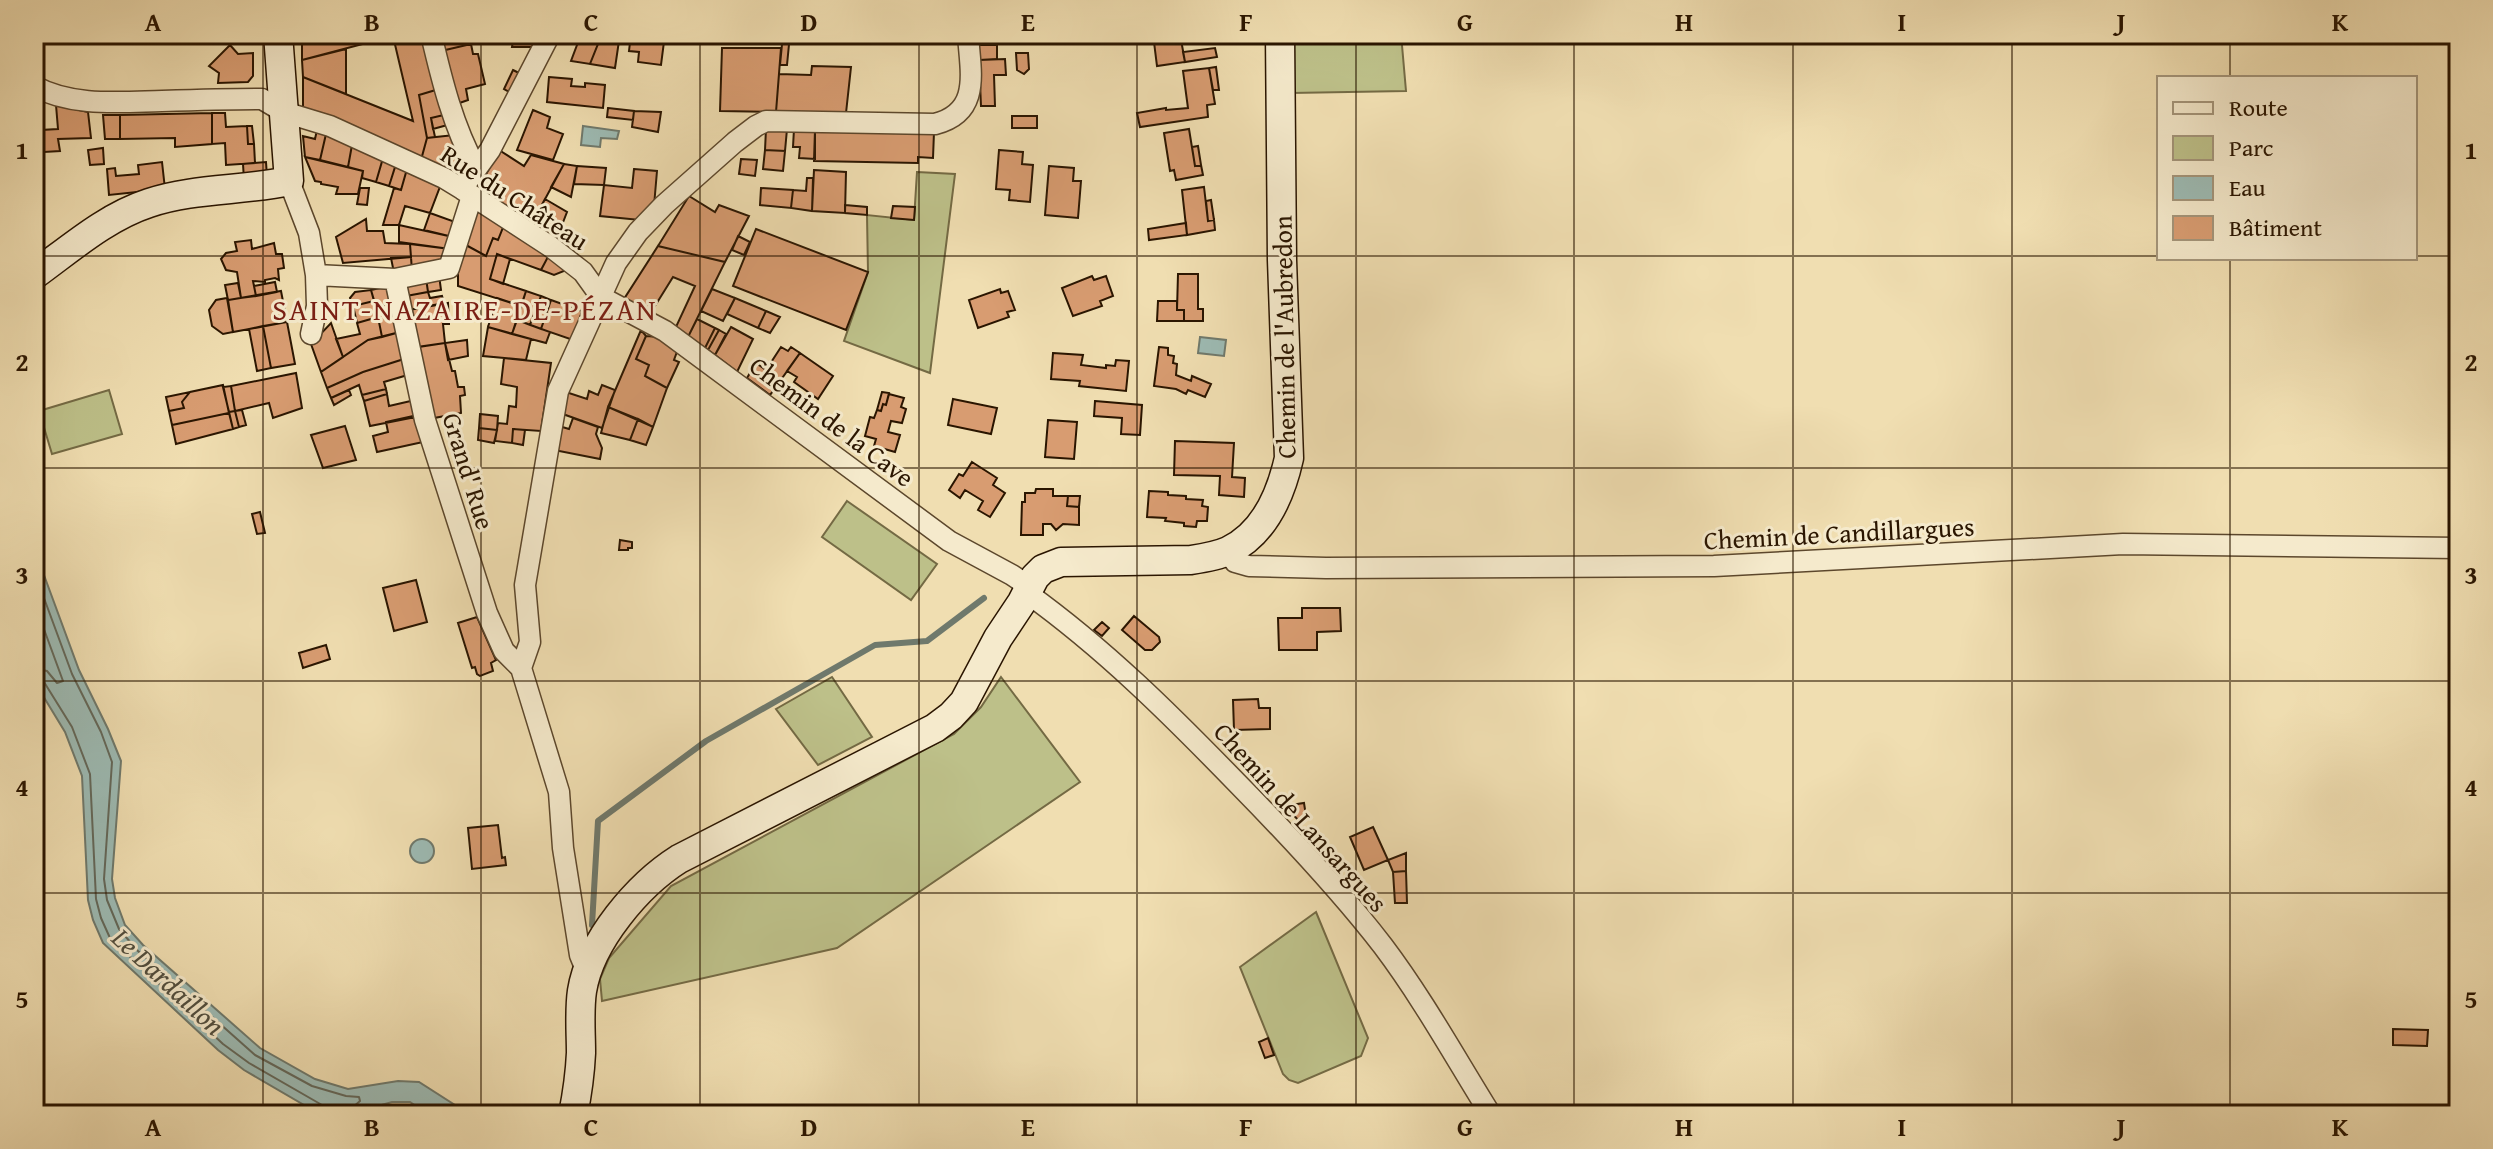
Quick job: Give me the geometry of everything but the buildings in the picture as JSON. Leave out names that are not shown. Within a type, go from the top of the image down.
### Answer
[{"type":"street","points":[[278,34],[283,109],[279,183],[309,233],[317,306],[311,334]]},
{"type":"street","points":[[431,34],[446,97],[476,168]]},
{"type":"street","points":[[316,275],[395,279],[449,268],[476,168],[490,150],[550,34]]},
{"type":"street","points":[[573,1115],[581,1056],[582,992],[586,963],[563,848],[559,792],[521,668],[530,642],[525,585],[558,391],[616,263],[638,232],[735,142],[766,121],[935,124],[949,121],[960,112],[971,86],[968,34]]},
{"type":"street","name":"Chemin de l'Aubredon","points":[[586,963],[626,907],[661,871],[935,728],[951,716],[964,702],[998,638],[1043,569],[1061,562],[1191,560],[1229,551],[1263,522],[1284,481],[1289,458],[1282,260],[1280,34]]},
{"type":"street","points":[[34,86],[47,93],[102,102],[283,109]]},
{"type":"street","name":"Rue du Château","points":[[283,109],[330,126],[444,178],[551,247],[583,272],[601,297]]},
{"type":"street","points":[[34,275],[101,227],[147,203],[279,183]]},
{"type":"street","name":"Grand' Rue","points":[[395,279],[425,420],[459,527],[487,613],[504,651],[521,668]]},
{"type":"street","name":"Chemin de la Cave","points":[[601,297],[665,331],[949,541],[1012,575],[1029,590]]},
{"type":"street","name":"Chemin de Candillargues","points":[[1229,551],[1235,562],[1249,566],[1342,568],[1714,566],[2123,544],[2459,548]]},
{"type":"street","name":"Chemin de Lansargues","points":[[1029,590],[1157,700],[1301,851],[1383,946],[1491,1115]]},
{"type":"green space","points":[[1291,34],[1401,34],[1406,91],[1291,93]]},
{"type":"green space","points":[[917,172],[955,174],[930,373],[844,341],[868,272],[867,215],[914,220]]},
{"type":"green space","points":[[109,390],[122,434],[52,454],[39,411]]},
{"type":"green space","points":[[847,501],[937,564],[911,600],[822,537]]},
{"type":"green space","points":[[832,677],[872,737],[818,765],[776,709]]},
{"type":"green space","points":[[1001,677],[1080,782],[837,948],[602,1001],[600,979],[609,958],[671,886],[954,734],[981,707]]},
{"type":"green space","points":[[1316,912],[1368,1038],[1361,1056],[1298,1083],[1283,1074],[1240,967]]},
{"type":"water","points":[[583,126],[619,131],[617,139],[601,138],[600,147],[581,145]]},
{"type":"water","points":[[1200,337],[1226,340],[1224,356],[1198,353]]},
{"type":"water","name":"Le Dardaillon","points":[[34,548],[79,670],[121,761],[112,879],[125,925],[143,945],[260,1048],[315,1079],[348,1089],[398,1081],[419,1082],[458,1107],[463,1115],[429,1115],[410,1102],[392,1102],[339,1114],[311,1109],[244,1070],[218,1050],[103,943],[88,900],[82,776],[65,732],[34,681]]},
{"type":"water","points":[[422,839],[431,842],[434,851],[431,860],[422,863],[413,860],[410,851],[413,842]]},
{"type":"waterway","points":[[592,925],[598,821],[706,741],[875,645],[927,641],[984,598]]},
{"type":"district","name":"SAINT-NAZAIRE-DE-PÉZAN","points":[[465,309]]}]
